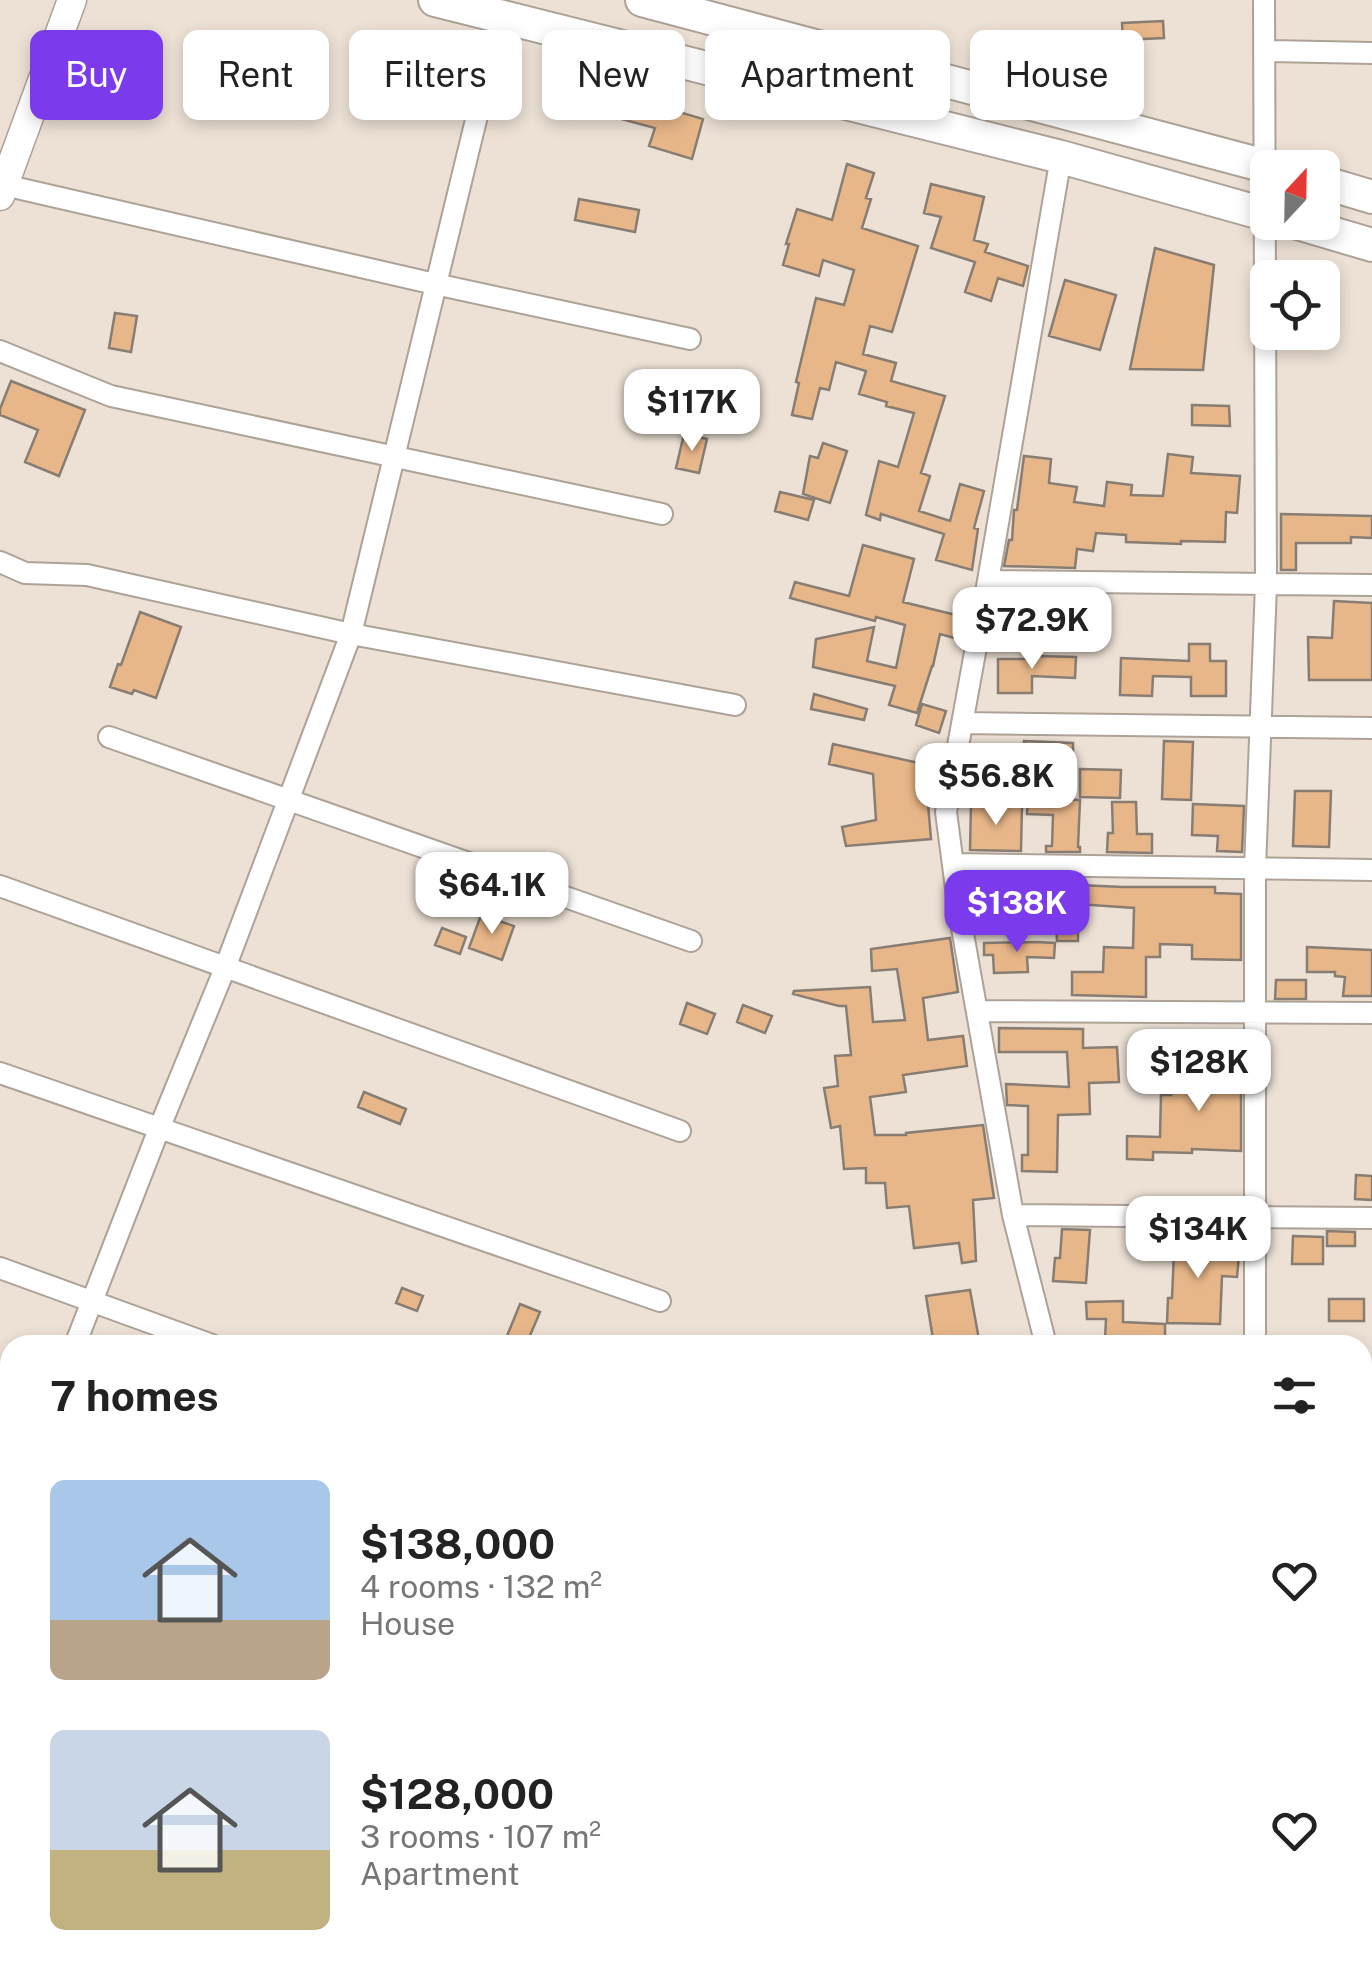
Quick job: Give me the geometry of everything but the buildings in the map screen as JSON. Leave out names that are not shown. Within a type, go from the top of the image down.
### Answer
[{"type":"main road","points":[[2,191],[72,0]]},
{"type":"main road","points":[[435,0],[1061,157],[1250,210]]},
{"type":"main road","points":[[642,0],[1250,161]]},
{"type":"main road","points":[[1340,187],[1372,197]]},
{"type":"main road","points":[[1340,236],[1372,245]]},
{"type":"street","points":[[1264,0],[1267,150]]},
{"type":"street","points":[[79,1335],[225,968],[351,634],[501,18]]},
{"type":"street","points":[[1264,51],[1372,53]]},
{"type":"street","points":[[1043,1335],[1012,1215],[946,812],[1061,157]]},
{"type":"street","points":[[2,191],[690,339]]},
{"type":"street","points":[[1255,1335],[1255,868],[1274,240]]},
{"type":"street","points":[[0,351],[111,396],[662,514]]},
{"type":"street","points":[[0,562],[26,573],[87,576],[351,634],[735,705]]},
{"type":"street","points":[[988,581],[1372,585]]},
{"type":"street","points":[[962,723],[1372,728]]},
{"type":"street","points":[[109,736],[691,941]]},
{"type":"street","points":[[953,864],[1372,870]]},
{"type":"street","points":[[0,886],[680,1132]]},
{"type":"street","points":[[977,1010],[1372,1013]]},
{"type":"street","points":[[0,1073],[660,1300]]},
{"type":"street","points":[[1012,1215],[1372,1218]]},
{"type":"street","points":[[0,1268],[184,1335]]}]
